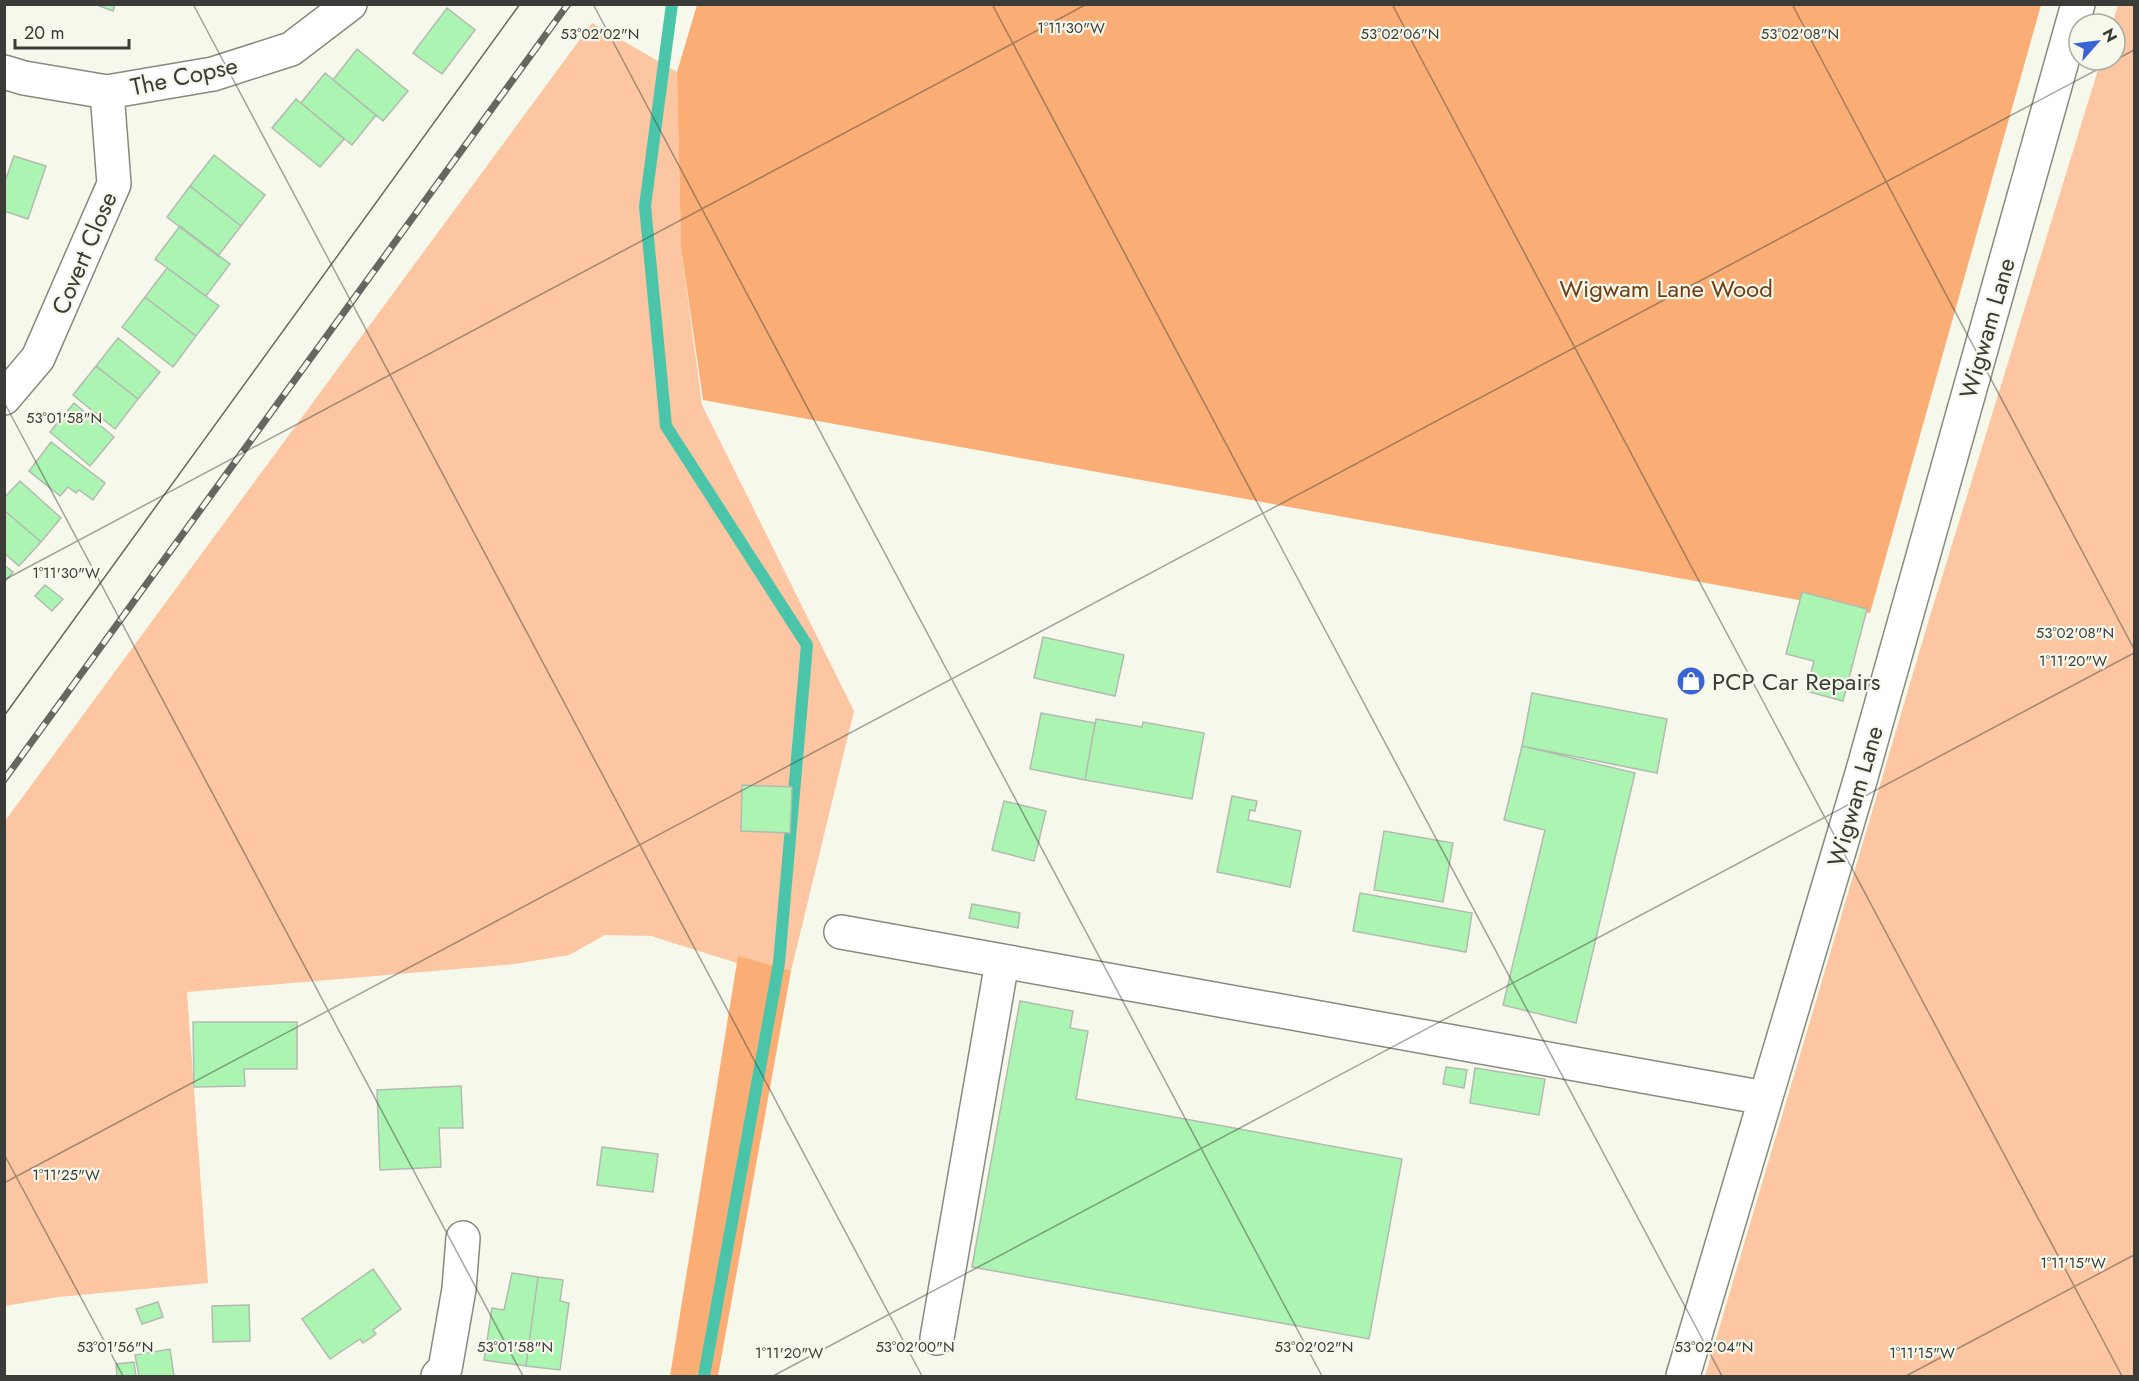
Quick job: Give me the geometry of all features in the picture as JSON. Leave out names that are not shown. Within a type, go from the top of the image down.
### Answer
[{"type":"street","name":"The Copse","points":[[4,72],[24,78],[107,92],[213,74],[291,49],[350,4]]},
{"type":"street","name":"Wigwam Lane","points":[[1683,1377],[1861,777],[2078,4]]},
{"type":"street","name":"Covert Close","points":[[4,398],[38,358],[114,184],[107,92]]},
{"type":"street","points":[[841,932],[1765,1098]]},
{"type":"street","points":[[937,1338],[1002,962]]},
{"type":"street","points":[[438,1377],[445,1369],[459,1289],[463,1238]]},
{"type":"shaded area","points":[[2118,5],[2134,5],[2134,1376],[1705,1376],[1927,626],[2097,72],[2127,72],[2127,12],[2116,12]]},
{"type":"shaded area","points":[[592,23],[677,72],[681,247],[702,405],[854,711],[791,971],[737,963],[651,936],[605,935],[569,955],[515,964],[187,992],[208,1283],[58,1297],[5,1306],[5,821]]},
{"type":"green space","name":"Wigwam Lane Wood","points":[[697,5],[2041,5],[1870,613],[703,400],[681,247],[677,72]]},
{"type":"green space","points":[[738,956],[791,971],[718,1376],[670,1376]]},
{"type":"building","points":[[94,4],[115,4],[113,11]]},
{"type":"building","points":[[447,8],[475,30],[442,74],[413,53]]},
{"type":"building","points":[[357,49],[408,91],[383,121],[333,80]]},
{"type":"building","points":[[325,73],[376,115],[352,145],[301,103]]},
{"type":"building","points":[[296,99],[344,139],[320,167],[272,128]]},
{"type":"building","points":[[214,155],[265,195],[241,226],[190,186]]},
{"type":"building","points":[[14,156],[46,166],[28,219],[4,211],[4,184]]},
{"type":"building","points":[[190,186],[241,226],[218,256],[167,217]]},
{"type":"building","points":[[180,226],[230,264],[206,296],[155,259]]},
{"type":"building","points":[[167,268],[219,306],[196,336],[145,297]]},
{"type":"building","points":[[145,297],[196,336],[173,367],[122,327]]},
{"type":"building","points":[[118,338],[160,372],[138,399],[96,366]]},
{"type":"building","points":[[96,366],[138,399],[115,429],[73,395]]},
{"type":"building","points":[[74,403],[114,437],[90,466],[50,432]]},
{"type":"building","points":[[51,442],[105,483],[93,500],[79,490],[76,493],[68,487],[60,496],[29,471]]},
{"type":"building","points":[[20,481],[61,518],[41,542],[4,510],[4,498]]},
{"type":"building","points":[[4,510],[41,542],[19,566],[4,553]]},
{"type":"building","points":[[4,565],[13,572],[4,583]]},
{"type":"building","points":[[45,585],[63,599],[52,611],[35,596]]},
{"type":"building","points":[[1802,592],[1867,609],[1843,701],[1806,691],[1814,661],[1786,654]]},
{"type":"building","points":[[1043,637],[1124,655],[1115,696],[1034,678]]},
{"type":"building","points":[[1532,693],[1667,719],[1657,773],[1522,746]]},
{"type":"building","points":[[1041,713],[1095,723],[1085,780],[1030,769]]},
{"type":"building","points":[[1096,719],[1142,727],[1143,722],[1204,733],[1192,799],[1085,780]]},
{"type":"building","points":[[1522,746],[1635,773],[1576,1023],[1503,1005],[1545,830],[1504,820]]},
{"type":"building","points":[[742,785],[792,787],[790,833],[741,831]]},
{"type":"building","points":[[1232,796],[1257,801],[1255,811],[1250,810],[1248,820],[1301,831],[1290,887],[1217,872]]},
{"type":"building","points":[[1004,801],[1046,811],[1034,861],[992,850]]},
{"type":"building","points":[[1384,831],[1453,843],[1443,902],[1374,890]]},
{"type":"building","points":[[1360,893],[1472,913],[1466,952],[1353,931]]},
{"type":"building","points":[[972,904],[1020,913],[1018,928],[969,918]]},
{"type":"building","points":[[1020,1001],[1073,1011],[1070,1028],[1088,1031],[1076,1099],[1402,1159],[1369,1339],[972,1267]]},
{"type":"building","points":[[193,1022],[297,1022],[297,1069],[244,1069],[245,1086],[194,1087]]},
{"type":"building","points":[[1446,1067],[1467,1070],[1464,1088],[1443,1084]]},
{"type":"building","points":[[1475,1068],[1545,1079],[1539,1115],[1470,1103]]},
{"type":"building","points":[[461,1086],[463,1128],[439,1128],[441,1167],[380,1170],[377,1090]]},
{"type":"building","points":[[602,1147],[658,1154],[653,1192],[597,1185]]},
{"type":"building","points":[[373,1269],[401,1309],[373,1330],[376,1334],[363,1343],[360,1339],[330,1359],[302,1319]]},
{"type":"building","points":[[512,1273],[538,1277],[526,1366],[484,1360],[492,1308],[504,1310]]},
{"type":"building","points":[[538,1277],[563,1280],[560,1301],[569,1303],[560,1370],[526,1366]]},
{"type":"building","points":[[158,1302],[163,1317],[142,1324],[136,1309]]},
{"type":"building","points":[[249,1305],[250,1341],[213,1342],[212,1306]]},
{"type":"building","points":[[170,1349],[174,1376],[139,1376],[135,1355]]},
{"type":"building","points":[[134,1362],[136,1376],[117,1376],[116,1364]]},
{"type":"waterway","points":[[672,4],[645,206],[666,426],[807,645],[779,963],[704,1376]]},
{"type":"tram line","points":[[4,716],[520,4]]},
{"type":"railway","points":[[4,780],[568,4]]},
{"type":"place","name":"PCP Car Repairs","points":[[1691,681]]}]
